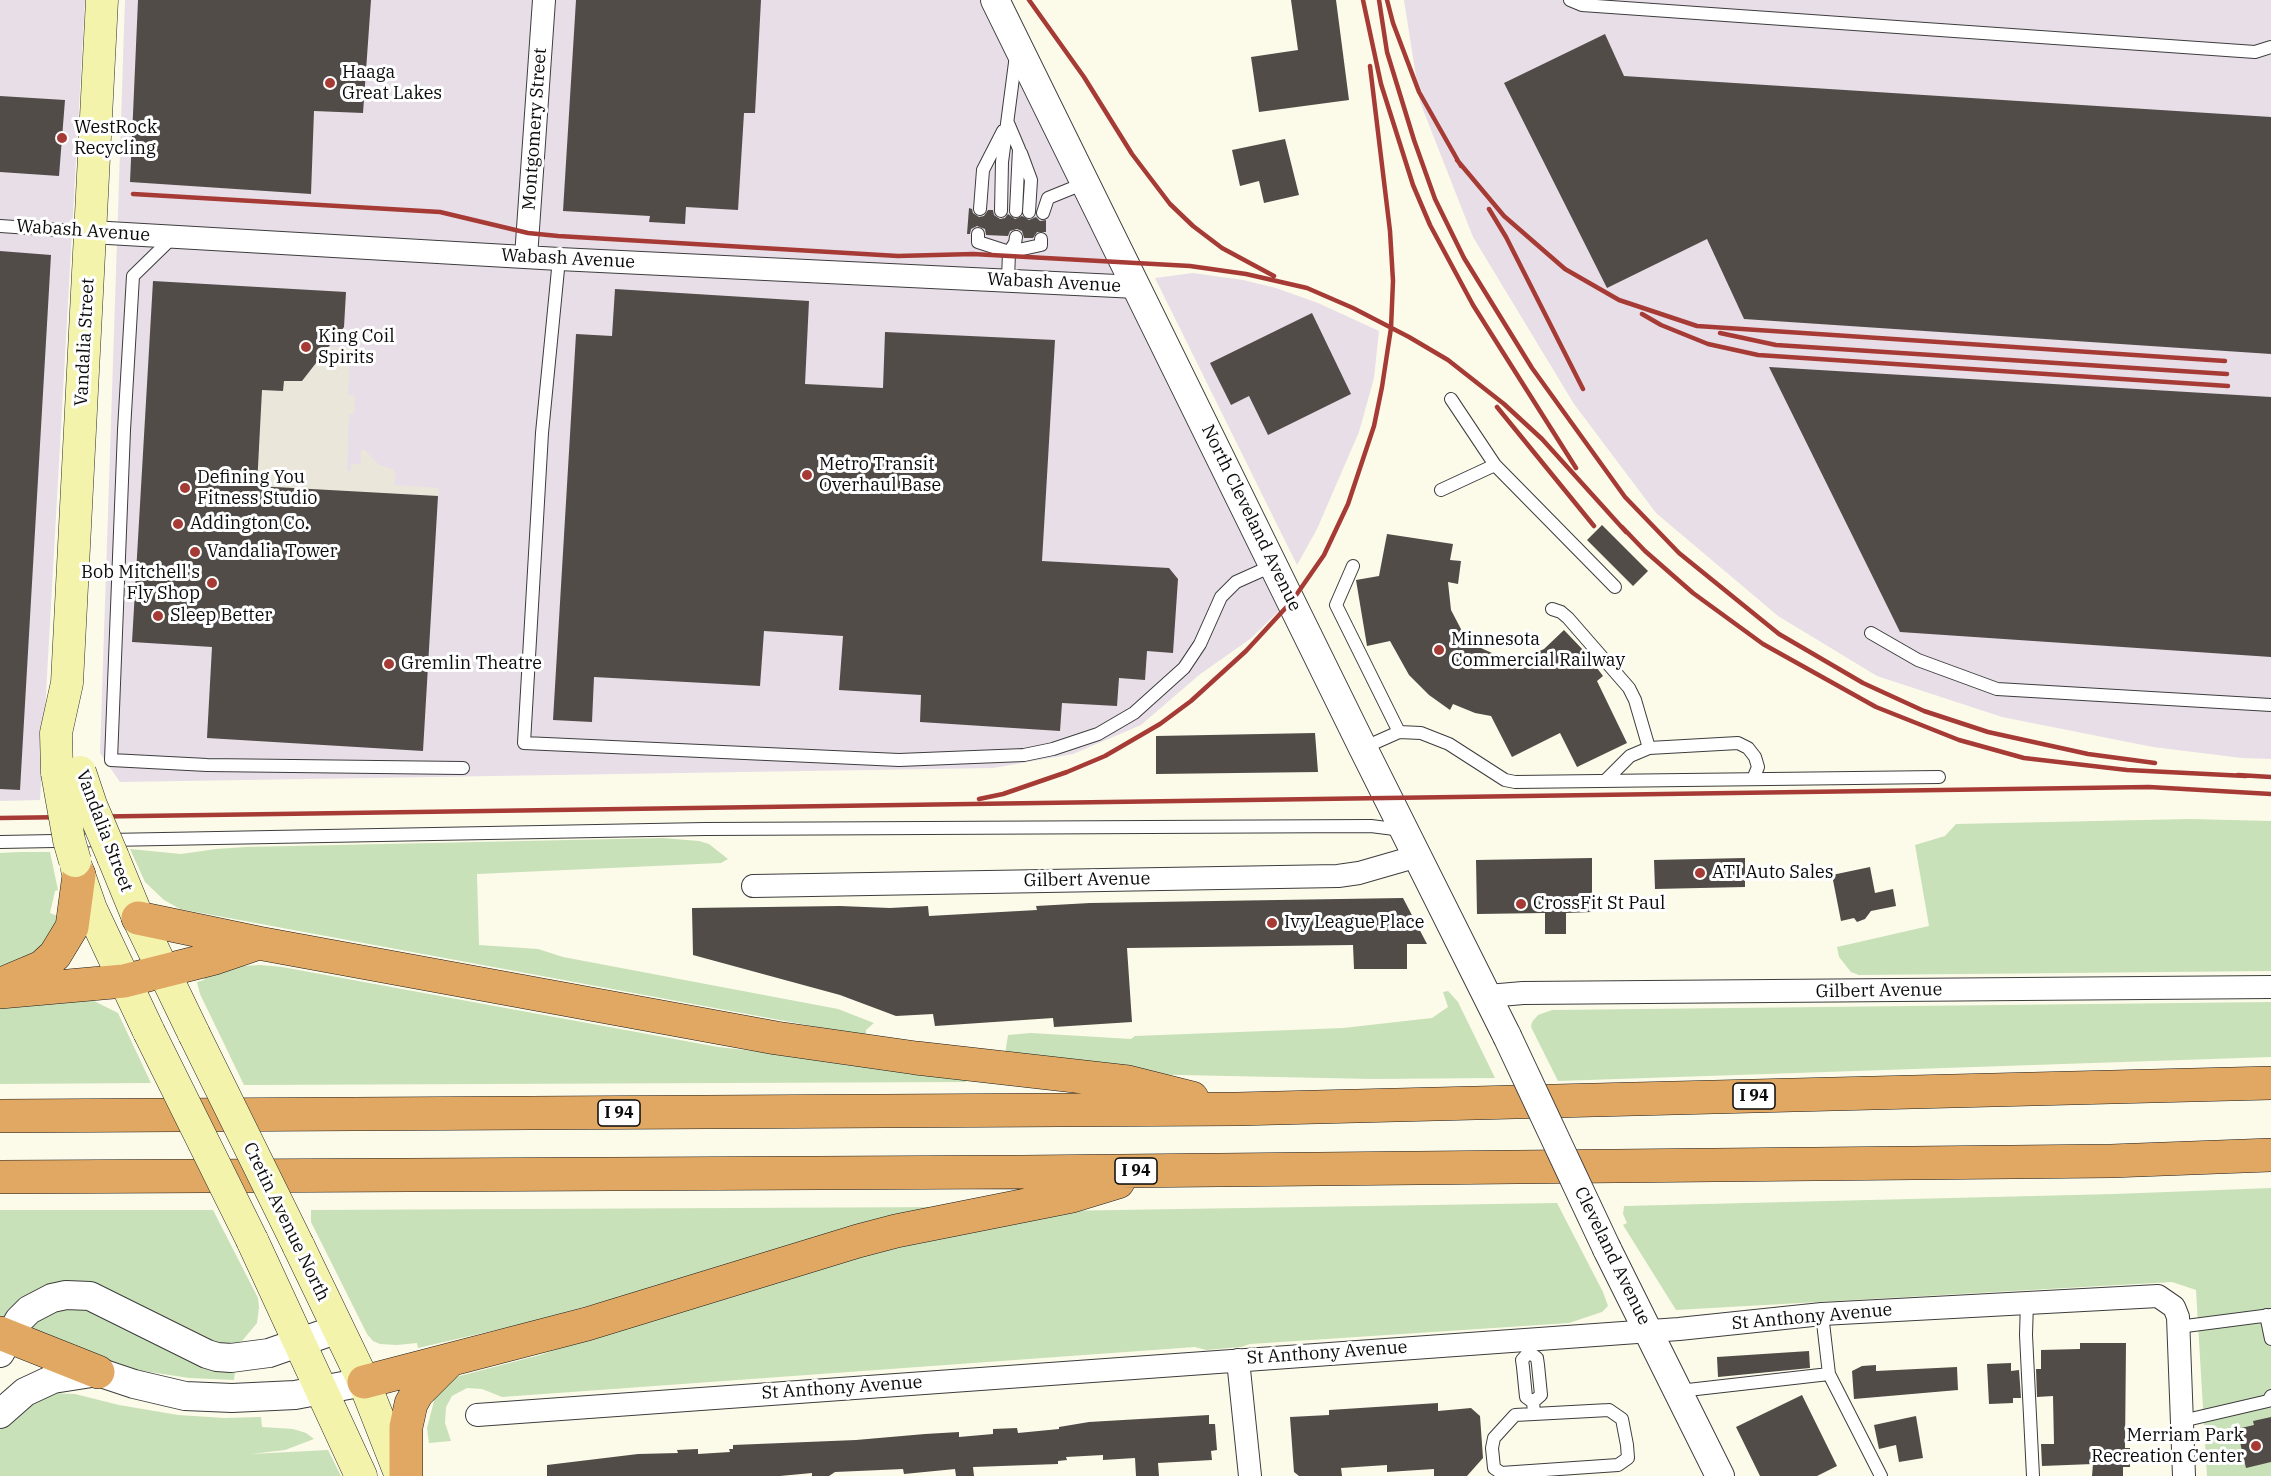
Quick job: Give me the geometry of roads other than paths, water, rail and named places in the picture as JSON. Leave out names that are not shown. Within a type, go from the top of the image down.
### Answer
[{"type":"highway","points":[[0,984],[42,968],[55,955],[72,927],[75,859]]},
{"type":"highway","points":[[138,918],[258,943],[776,1038],[916,1058],[1128,1082],[1237,1109]]},
{"type":"highway","points":[[0,992],[124,981],[163,972],[258,943]]},
{"type":"highway","name":"I 94","points":[[0,1116],[1237,1109],[2271,1083]]},
{"type":"highway","name":"I 94","points":[[0,1177],[1151,1171],[2110,1161],[2271,1155]]},
{"type":"highway","points":[[364,1382],[587,1324],[858,1241],[929,1224],[1072,1196],[1151,1171]]},
{"type":"highway","points":[[3,1341],[98,1372]]},
{"type":"highway","points":[[406,1476],[406,1427],[411,1404],[417,1393],[449,1361]]},
{"type":"main road","name":"Vandalia Street","points":[[102,0],[67,683],[68,772],[75,859],[91,909],[124,981]]},
{"type":"main road","name":"Vandalia Street","points":[[68,772],[110,849],[163,972]]},
{"type":"main road","name":"Cretin Avenue North","points":[[163,972],[364,1382],[401,1476]]},
{"type":"main road","points":[[124,981],[252,1240],[361,1476]]},
{"type":"street","name":"Montgomery Street","points":[[526,257],[544,0]]},
{"type":"street","name":"North Cleveland Avenue","points":[[995,0],[1507,1036]]},
{"type":"street","name":"Wabash Avenue","points":[[91,232],[559,259],[1137,287]]},
{"type":"street","name":"Gilbert Avenue","points":[[753,886],[1338,876],[1359,873],[1418,856]]},
{"type":"street","name":"Gilbert Avenue","points":[[1488,996],[1534,993],[2271,987]]},
{"type":"street","name":"Cleveland Avenue","points":[[1507,1036],[1606,1248],[1720,1476]]},
{"type":"street","points":[[3,1341],[29,1310],[52,1298],[79,1294],[90,1296],[217,1357],[231,1358],[269,1353],[338,1329]]},
{"type":"street","name":"St Anthony Avenue","points":[[477,1415],[1238,1360],[1528,1346],[1648,1331],[1822,1314],[2027,1301],[2158,1296],[2176,1317]]},
{"type":"street","points":[[2176,1317],[2184,1476]]},
{"type":"street","points":[[1238,1360],[1250,1476]]},
{"type":"street","points":[[0,1414],[25,1392],[53,1379],[98,1372],[134,1384],[185,1396],[232,1398],[295,1395],[321,1388],[364,1382]]},
{"type":"lane","points":[[1570,0],[1582,5],[2255,52],[2271,47]]},
{"type":"lane","points":[[1000,211],[1002,162],[1017,45]]},
{"type":"lane","points":[[1008,122],[1031,180],[1048,198]]},
{"type":"lane","points":[[980,209],[983,170],[1008,122]]},
{"type":"lane","points":[[1016,212],[1019,149]]},
{"type":"lane","points":[[1029,213],[1031,180]]},
{"type":"lane","points":[[1043,213],[1048,198],[1085,183]]},
{"type":"lane","name":"Wabash Avenue","points":[[0,226],[91,232]]},
{"type":"lane","points":[[978,234],[978,242],[1009,252],[1041,245],[1028,238],[1015,243],[1009,252],[1008,280]]},
{"type":"lane","points":[[999,236],[999,244],[1009,252]]},
{"type":"lane","points":[[173,237],[133,276],[124,430],[111,760],[207,765],[463,768]]},
{"type":"lane","points":[[559,259],[542,433],[524,743],[899,760],[1024,756],[1098,734],[1134,713],[1184,668],[1200,644],[1221,597],[1236,582],[1274,565]]},
{"type":"lane","points":[[1451,399],[1496,465],[1615,586]]},
{"type":"lane","points":[[1441,490],[1496,465]]},
{"type":"lane","points":[[1353,566],[1336,605],[1399,732]]},
{"type":"lane","points":[[1552,609],[1568,618],[1629,688],[1635,700],[1648,748]]},
{"type":"lane","points":[[1871,633],[1918,660],[1997,689],[2271,705]]},
{"type":"lane","points":[[1363,748],[1399,732],[1421,733],[1449,744],[1505,780],[1515,782],[1939,777]]},
{"type":"lane","points":[[1605,781],[1630,756],[1648,748],[1738,743],[1748,748],[1755,757],[1758,767],[1753,779]]},
{"type":"lane","points":[[0,842],[75,859],[110,849],[717,829],[1371,826],[1405,830]]},
{"type":"lane","points":[[2027,1301],[2026,1335],[2033,1476]]},
{"type":"lane","points":[[1822,1314],[1828,1374],[1881,1476]]},
{"type":"lane","points":[[2176,1317],[2269,1315],[2271,1338]]},
{"type":"lane","points":[[1528,1346],[1522,1360],[1526,1397],[1534,1408]]},
{"type":"lane","points":[[1678,1391],[1828,1374]]},
{"type":"lane","points":[[2182,1421],[2268,1401],[2271,1396]]},
{"type":"lane","points":[[1534,1408],[1609,1410],[1622,1419],[1628,1458],[1618,1465],[1501,1473],[1494,1468],[1492,1448],[1494,1438],[1515,1415],[1534,1408]]},
{"type":"railway","points":[[1029,0],[1084,77],[1132,154],[1170,204],[1193,226],[1222,248],[1274,276]]},
{"type":"railway","points":[[1363,0],[1381,84],[1413,185],[1430,225],[1473,305],[1576,468]]},
{"type":"railway","points":[[1379,0],[1387,52],[1414,140],[1435,199],[1464,258],[1532,368],[1625,497],[1679,553],[1779,634],[1863,683],[1924,711],[1988,732],[2088,754],[2155,763]]},
{"type":"railway","points":[[1387,0],[1393,23],[1419,92],[1461,166]]},
{"type":"railway","points":[[979,799],[1003,794],[1067,772],[1105,756],[1160,724],[1191,701],[1246,651],[1292,601],[1324,555],[1348,504],[1374,426],[1391,328],[1393,281],[1390,231],[1370,66]]},
{"type":"railway","points":[[1457,160],[1504,216],[1565,269],[1619,300],[1697,326],[2225,361]]},
{"type":"railway","points":[[133,194],[440,212],[528,233],[558,236],[898,256],[973,254],[1190,266],[1246,274],[1307,288],[1353,308],[1448,360],[1504,404],[1542,439],[1626,532]]},
{"type":"railway","points":[[1489,209],[1506,237],[1583,389]]},
{"type":"railway","points":[[1642,314],[1661,325],[1708,344],[1758,355],[2228,386]]},
{"type":"railway","points":[[1720,333],[1776,345],[2227,374]]},
{"type":"railway","points":[[1497,407],[1594,526]]},
{"type":"railway","points":[[1622,527],[1645,551],[1693,593],[1763,644],[1876,707],[1959,740],[2024,758],[2127,770],[2246,776]]},
{"type":"railway","points":[[2238,775],[2271,777]]},
{"type":"railway","points":[[0,818],[2149,787],[2271,794]]},
{"type":"place","name":"Haaga Great Lakes","points":[[330,83]]},
{"type":"place","name":"WestRock Recycling","points":[[62,138]]},
{"type":"place","name":"King Coil Spirits","points":[[306,347]]},
{"type":"place","name":"Metro Transit Overhaul Base","points":[[807,475]]},
{"type":"place","name":"Defining You Fitness Studio","points":[[185,488]]},
{"type":"place","name":"Addington Co.","points":[[178,524]]},
{"type":"place","name":"Vandalia Tower","points":[[195,552]]},
{"type":"place","name":"Bob Mitchell's Fly Shop","points":[[212,583]]},
{"type":"place","name":"Sleep Better","points":[[158,616]]},
{"type":"place","name":"Minnesota Commercial Railway","points":[[1439,650]]},
{"type":"place","name":"Gremlin Theatre","points":[[389,664]]},
{"type":"place","name":"ATI Auto Sales","points":[[1700,873]]},
{"type":"place","name":"CrossFit St Paul","points":[[1521,904]]},
{"type":"place","name":"Ivy League Place","points":[[1272,923]]},
{"type":"place","name":"Merriam Park Recreation Center","points":[[2256,1446]]}]
